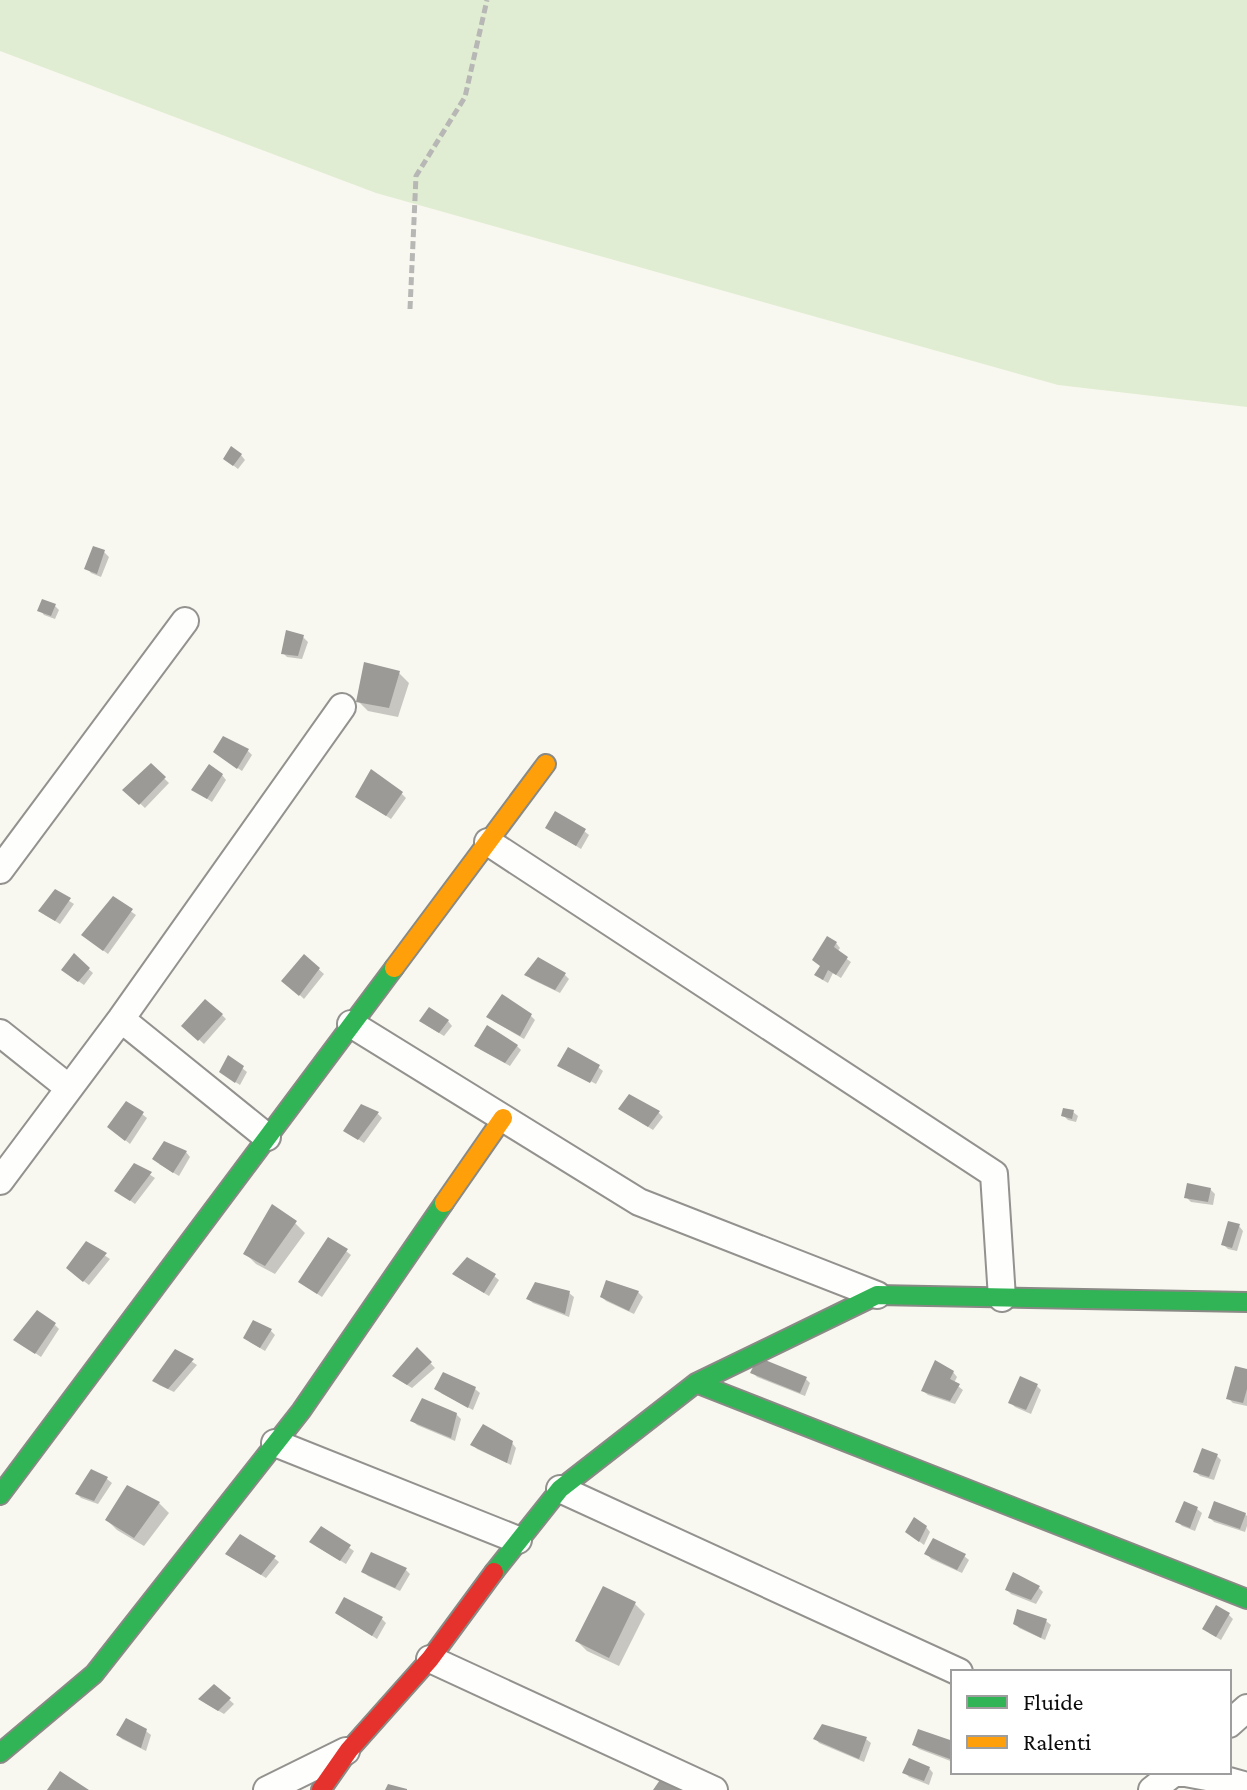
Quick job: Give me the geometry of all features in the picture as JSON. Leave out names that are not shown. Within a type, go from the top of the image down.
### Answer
[{"type":"street","points":[[0,870],[185,621]]},
{"type":"street","points":[[0,1181],[121,1019],[342,707]]},
{"type":"street","points":[[0,1495],[546,764]]},
{"type":"street","points":[[488,842],[994,1174],[1002,1298]]},
{"type":"street","points":[[121,1019],[267,1137]]},
{"type":"street","points":[[351,1024],[639,1202],[877,1295],[1247,1302]]},
{"type":"street","points":[[0,1033],[69,1088]]},
{"type":"street","points":[[0,1753],[94,1674],[301,1411],[503,1118]]},
{"type":"street","points":[[321,1790],[349,1750],[430,1659],[560,1489],[696,1383],[877,1295]]},
{"type":"street","points":[[696,1383],[1247,1599]]},
{"type":"street","points":[[275,1443],[518,1540]]},
{"type":"street","points":[[560,1489],[955,1670]]},
{"type":"street","points":[[430,1659],[714,1790]]},
{"type":"street","points":[[1231,1722],[1247,1708]]},
{"type":"street","points":[[267,1790],[349,1750]]},
{"type":"street","points":[[1152,1790],[1174,1774]]},
{"type":"street","points":[[1179,1774],[1195,1790]]},
{"type":"street","points":[[1189,1774],[1247,1786]]},
{"type":"path","points":[[410,309],[416,176],[465,97],[487,0]]},
{"type":"green space","points":[[0,0],[1247,0],[1247,407],[1058,385],[376,193],[0,51]]},
{"type":"building","points":[[231,446],[242,454],[233,466],[223,459]]},
{"type":"building","points":[[93,546],[105,550],[97,574],[84,569]]},
{"type":"building","points":[[42,599],[56,604],[51,616],[37,611]]},
{"type":"building","points":[[286,630],[304,635],[298,656],[281,654]]},
{"type":"building","points":[[364,662],[400,671],[389,708],[356,702]]},
{"type":"building","points":[[223,736],[249,749],[237,769],[213,752]]},
{"type":"building","points":[[151,763],[166,777],[139,805],[122,790]]},
{"type":"building","points":[[209,764],[223,774],[207,799],[191,790]]},
{"type":"building","points":[[371,769],[403,792],[386,816],[355,797]]},
{"type":"building","points":[[555,811],[586,829],[576,846],[545,828]]},
{"type":"building","points":[[55,889],[71,898],[55,921],[38,911]]},
{"type":"building","points":[[113,896],[133,909],[103,951],[81,935]]},
{"type":"building","points":[[827,936],[837,942],[834,947],[848,957],[836,975],[828,970],[823,980],[814,975],[820,966],[812,960]]},
{"type":"building","points":[[74,953],[90,968],[78,982],[61,970]]},
{"type":"building","points":[[304,954],[320,968],[299,996],[281,981]]},
{"type":"building","points":[[538,957],[566,973],[555,990],[524,975]]},
{"type":"building","points":[[502,994],[532,1014],[520,1036],[486,1017]]},
{"type":"building","points":[[205,999],[223,1014],[198,1041],[181,1026]]},
{"type":"building","points":[[429,1007],[449,1020],[439,1033],[419,1021]]},
{"type":"building","points":[[487,1025],[518,1045],[505,1063],[474,1046]]},
{"type":"building","points":[[568,1047],[600,1065],[590,1083],[557,1066]]},
{"type":"building","points":[[228,1055],[244,1066],[235,1083],[219,1072]]},
{"type":"building","points":[[629,1094],[660,1111],[648,1127],[618,1109]]},
{"type":"building","points":[[126,1101],[144,1112],[125,1141],[107,1127]]},
{"type":"building","points":[[361,1104],[379,1112],[358,1140],[343,1131]]},
{"type":"building","points":[[1063,1108],[1074,1110],[1072,1119],[1061,1116]]},
{"type":"building","points":[[164,1141],[187,1151],[173,1173],[152,1159]]},
{"type":"building","points":[[134,1163],[152,1172],[130,1201],[114,1191]]},
{"type":"building","points":[[1187,1183],[1211,1188],[1208,1202],[1184,1198]]},
{"type":"building","points":[[272,1204],[297,1221],[265,1266],[243,1254]]},
{"type":"building","points":[[1228,1221],[1240,1224],[1232,1248],[1221,1245]]},
{"type":"building","points":[[328,1237],[348,1249],[317,1294],[298,1282]]},
{"type":"building","points":[[86,1241],[107,1253],[83,1282],[66,1268]]},
{"type":"building","points":[[467,1257],[496,1274],[484,1293],[452,1274]]},
{"type":"building","points":[[606,1280],[639,1291],[629,1311],[600,1297]]},
{"type":"building","points":[[535,1282],[570,1291],[565,1314],[526,1299]]},
{"type":"building","points":[[37,1310],[56,1323],[35,1354],[13,1340]]},
{"type":"building","points":[[253,1320],[272,1329],[260,1348],[243,1338]]},
{"type":"building","points":[[417,1347],[432,1362],[407,1385],[392,1376]]},
{"type":"building","points":[[175,1349],[194,1359],[168,1389],[152,1381]]},
{"type":"building","points":[[758,1357],[807,1377],[800,1393],[750,1373]]},
{"type":"building","points":[[935,1360],[954,1371],[950,1379],[960,1384],[950,1401],[921,1391]]},
{"type":"building","points":[[1235,1366],[1247,1369],[1243,1403],[1226,1399]]},
{"type":"building","points":[[443,1372],[476,1387],[468,1408],[434,1389]]},
{"type":"building","points":[[1020,1376],[1038,1384],[1026,1410],[1008,1403]]},
{"type":"building","points":[[422,1398],[457,1413],[451,1438],[410,1421]]},
{"type":"building","points":[[483,1424],[513,1441],[507,1463],[470,1445]]},
{"type":"building","points":[[1202,1448],[1218,1454],[1209,1477],[1193,1472]]},
{"type":"building","points":[[91,1469],[108,1477],[94,1501],[75,1494]]},
{"type":"building","points":[[127,1485],[160,1502],[134,1538],[105,1520]]},
{"type":"building","points":[[1184,1501],[1198,1507],[1190,1528],[1175,1522]]},
{"type":"building","points":[[1214,1501],[1246,1513],[1240,1529],[1208,1518]]},
{"type":"building","points":[[914,1517],[927,1526],[919,1542],[905,1532]]},
{"type":"building","points":[[321,1526],[351,1545],[340,1561],[309,1542]]},
{"type":"building","points":[[240,1534],[276,1556],[261,1575],[225,1554]]},
{"type":"building","points":[[933,1538],[966,1554],[957,1570],[924,1554]]},
{"type":"building","points":[[371,1552],[407,1568],[395,1588],[361,1572]]},
{"type":"building","points":[[1013,1572],[1040,1586],[1031,1600],[1005,1590]]},
{"type":"building","points":[[603,1586],[636,1602],[609,1658],[575,1641]]},
{"type":"building","points":[[344,1597],[383,1617],[372,1636],[335,1613]]},
{"type":"building","points":[[1216,1605],[1230,1613],[1216,1637],[1202,1629]]},
{"type":"building","points":[[1017,1609],[1047,1619],[1041,1638],[1013,1624]]},
{"type":"building","points":[[214,1684],[231,1698],[218,1711],[198,1699]]},
{"type":"building","points":[[126,1718],[147,1729],[141,1748],[116,1735]]},
{"type":"building","points":[[822,1724],[867,1737],[859,1759],[813,1739]]},
{"type":"building","points":[[918,1729],[951,1740],[951,1757],[950,1759],[912,1745]]},
{"type":"building","points":[[909,1758],[930,1767],[924,1781],[902,1773]]},
{"type":"building","points":[[60,1771],[89,1790],[47,1790]]},
{"type":"building","points":[[664,1774],[692,1790],[653,1790]]},
{"type":"building","points":[[388,1784],[407,1789],[407,1790],[385,1790]]},
{"type":"traffic: fast","points":[[0,1495],[394,968]]},
{"type":"traffic: fast","points":[[0,1753],[94,1674],[301,1411],[444,1203]]},
{"type":"traffic: fast","points":[[494,1572],[560,1489],[696,1383],[877,1295],[1247,1302]]},
{"type":"traffic: fast","points":[[696,1383],[1247,1599]]},
{"type":"traffic: slow","points":[[394,968],[546,764]]},
{"type":"traffic: slow","points":[[444,1203],[503,1118]]},
{"type":"traffic: jam","points":[[321,1790],[349,1750],[430,1659],[494,1572]]}]
